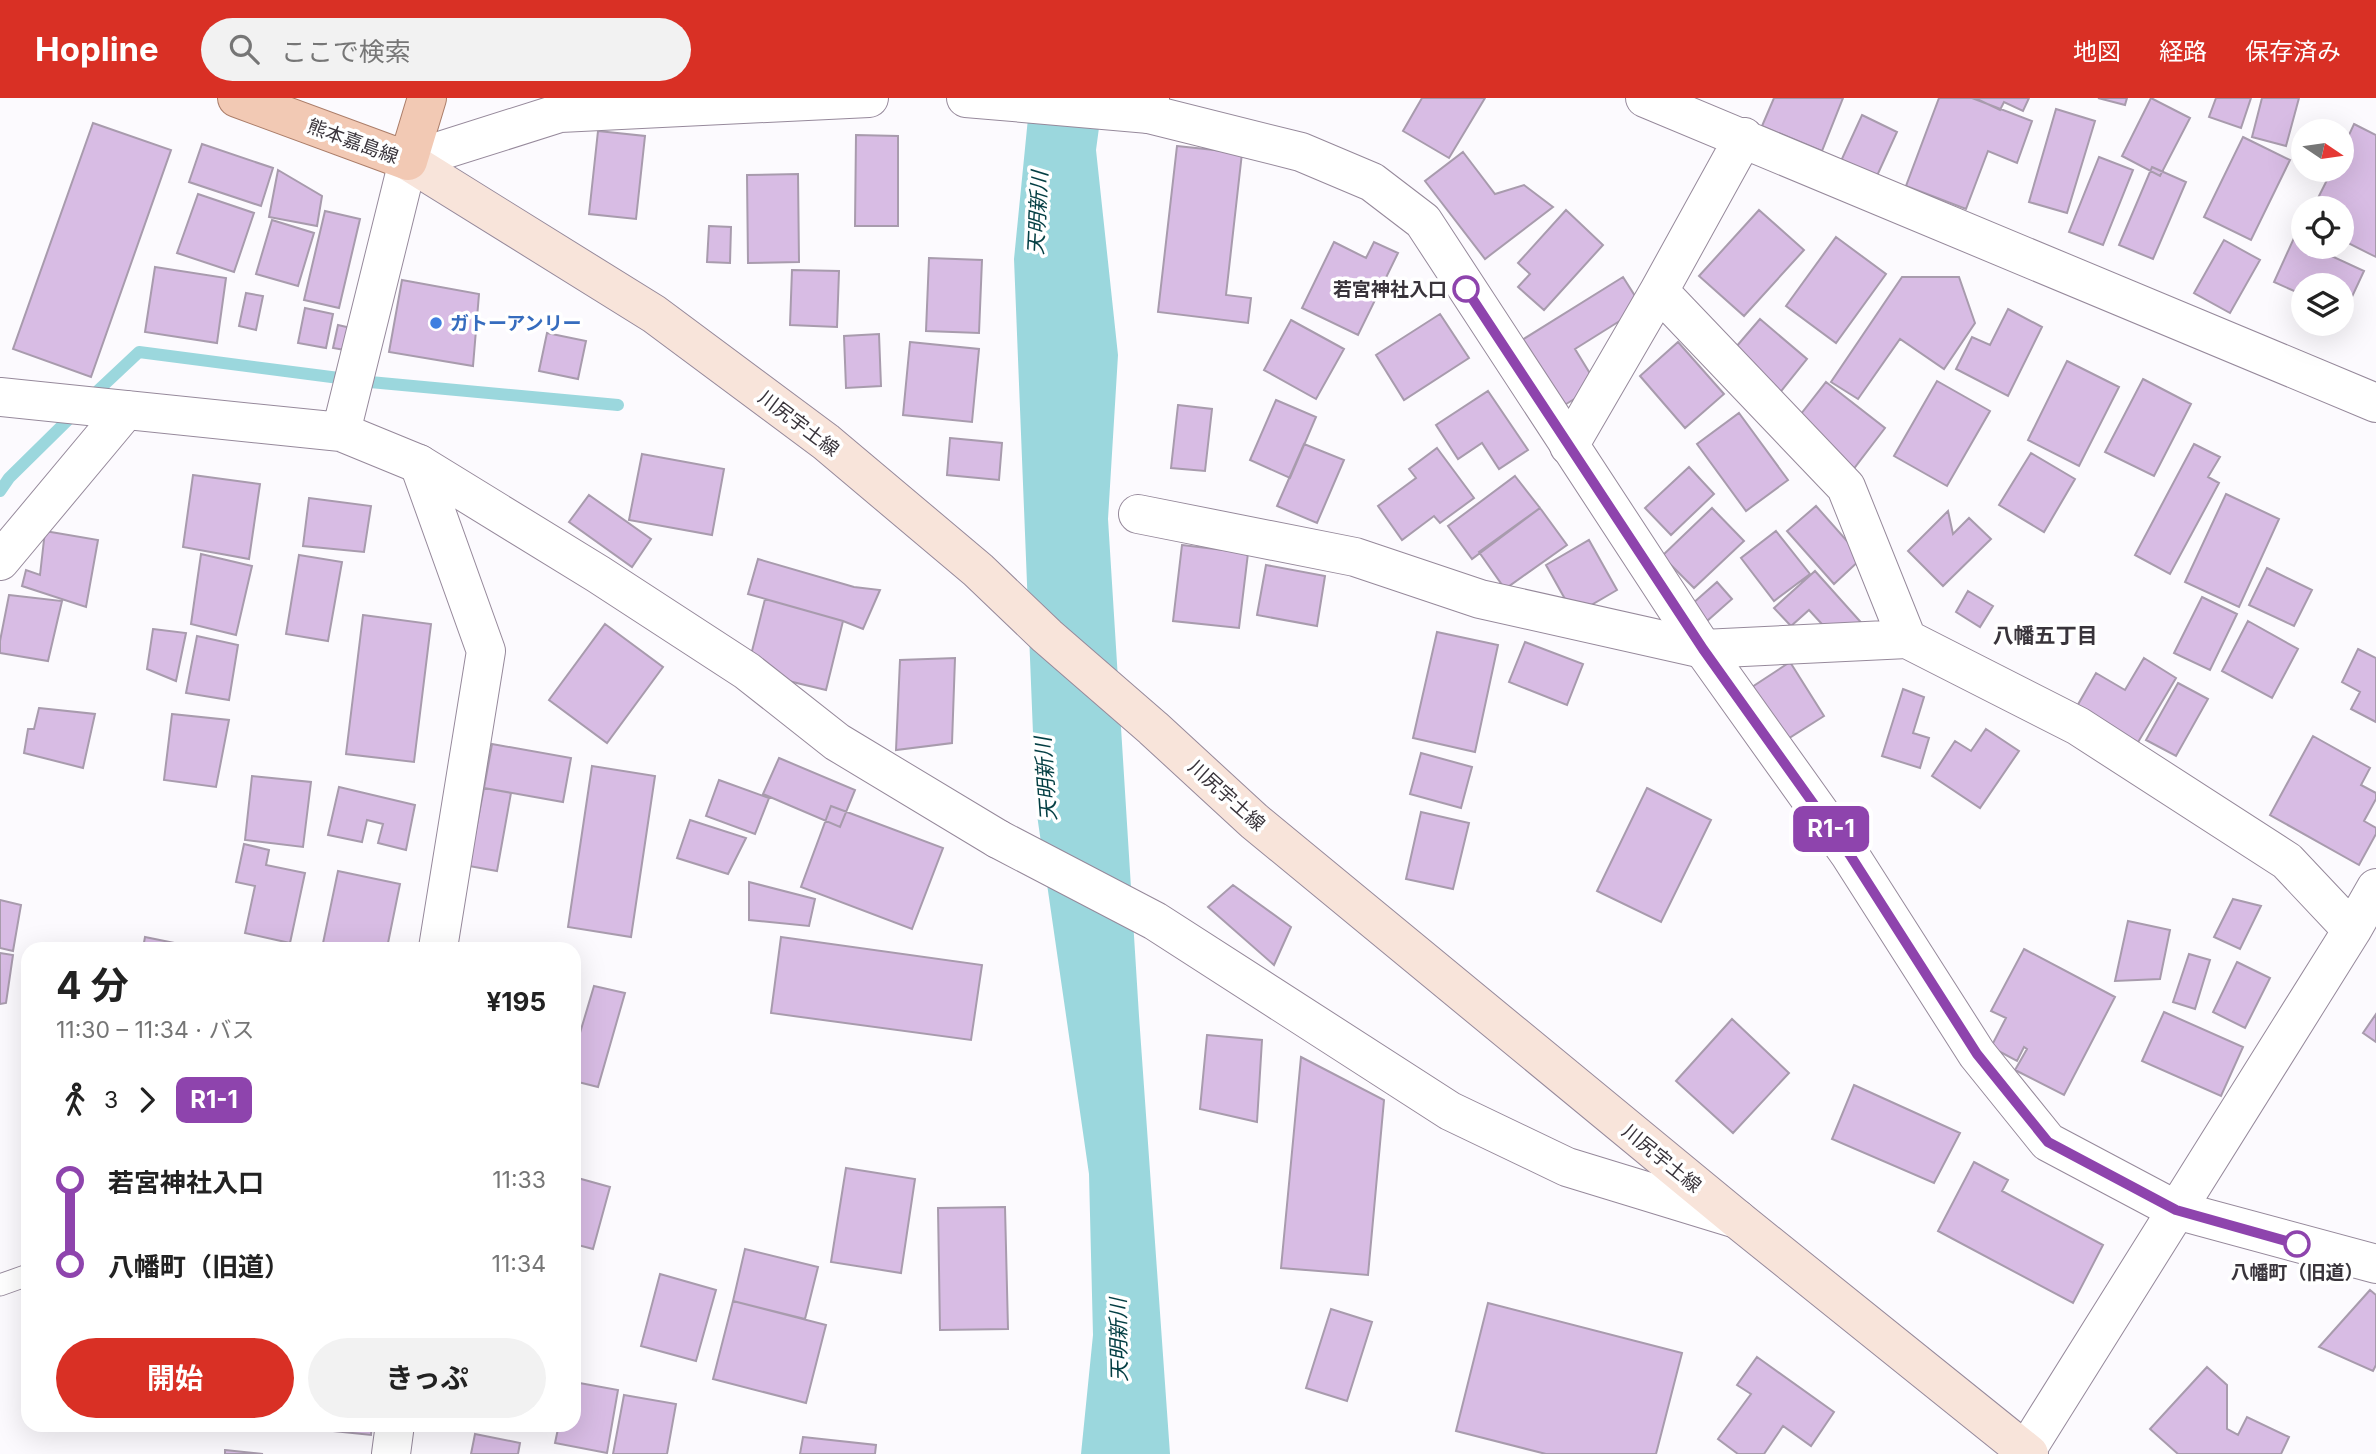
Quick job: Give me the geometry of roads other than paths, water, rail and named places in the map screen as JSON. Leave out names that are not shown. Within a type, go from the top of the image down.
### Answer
[{"type":"main road","name":"熊本嘉島線","points":[[237,98],[408,161],[427,98]]},
{"type":"main road","name":"川尻宇土線","points":[[408,161],[654,314],[826,442],[978,570],[1047,636],[1254,821],[1737,1219],[2027,1453]]},
{"type":"street","points":[[341,432],[408,161],[408,98]]},
{"type":"street","points":[[408,161],[443,98]]},
{"type":"street","points":[[408,161],[560,113],[869,98]]},
{"type":"street","points":[[966,98],[1149,106],[1301,152],[1372,182],[1423,221],[1703,649],[1850,855],[1977,1054],[2048,1142],[2176,1210],[2376,1264]]},
{"type":"street","points":[[1645,98],[1744,137],[2376,403]]},
{"type":"street","points":[[1569,446],[1744,137]]},
{"type":"street","points":[[1659,291],[1846,487],[1907,639]]},
{"type":"street","points":[[0,397],[341,432],[419,464],[598,574],[747,671],[837,742],[998,839],[1155,920],[1450,1111],[1567,1167],[1737,1219]]},
{"type":"street","points":[[0,561],[126,410]]},
{"type":"street","points":[[419,464],[485,651],[439,942]]},
{"type":"street","points":[[1138,514],[1354,556],[1480,599],[1703,649],[1907,639],[2078,726],[2287,861],[2352,930]]},
{"type":"street","points":[[2027,1453],[2376,888]]},
{"type":"street","points":[[391,1454],[394,1432]]},
{"type":"lane","points":[[0,1285],[21,1278]]},
{"type":"water","name":"天明新川","points":[[1030,98],[1103,98],[1096,150],[1118,355],[1108,519],[1170,1454],[1081,1454],[1093,1335],[1089,1174],[1036,808],[1014,259]]},
{"type":"waterway","points":[[90,398],[139,352],[370,382],[618,405]]},
{"type":"waterway","points":[[0,491],[9,478],[75,413]]},
{"type":"place","name":"若宮神社入口","points":[[1466,289]]},
{"type":"place","name":"ガトーアンリー","points":[[436,323]]},
{"type":"place","name":"八幡町（旧道）","points":[[2297,1244]]},
{"type":"district","name":"八幡五丁目","points":[[2045,636]]}]
